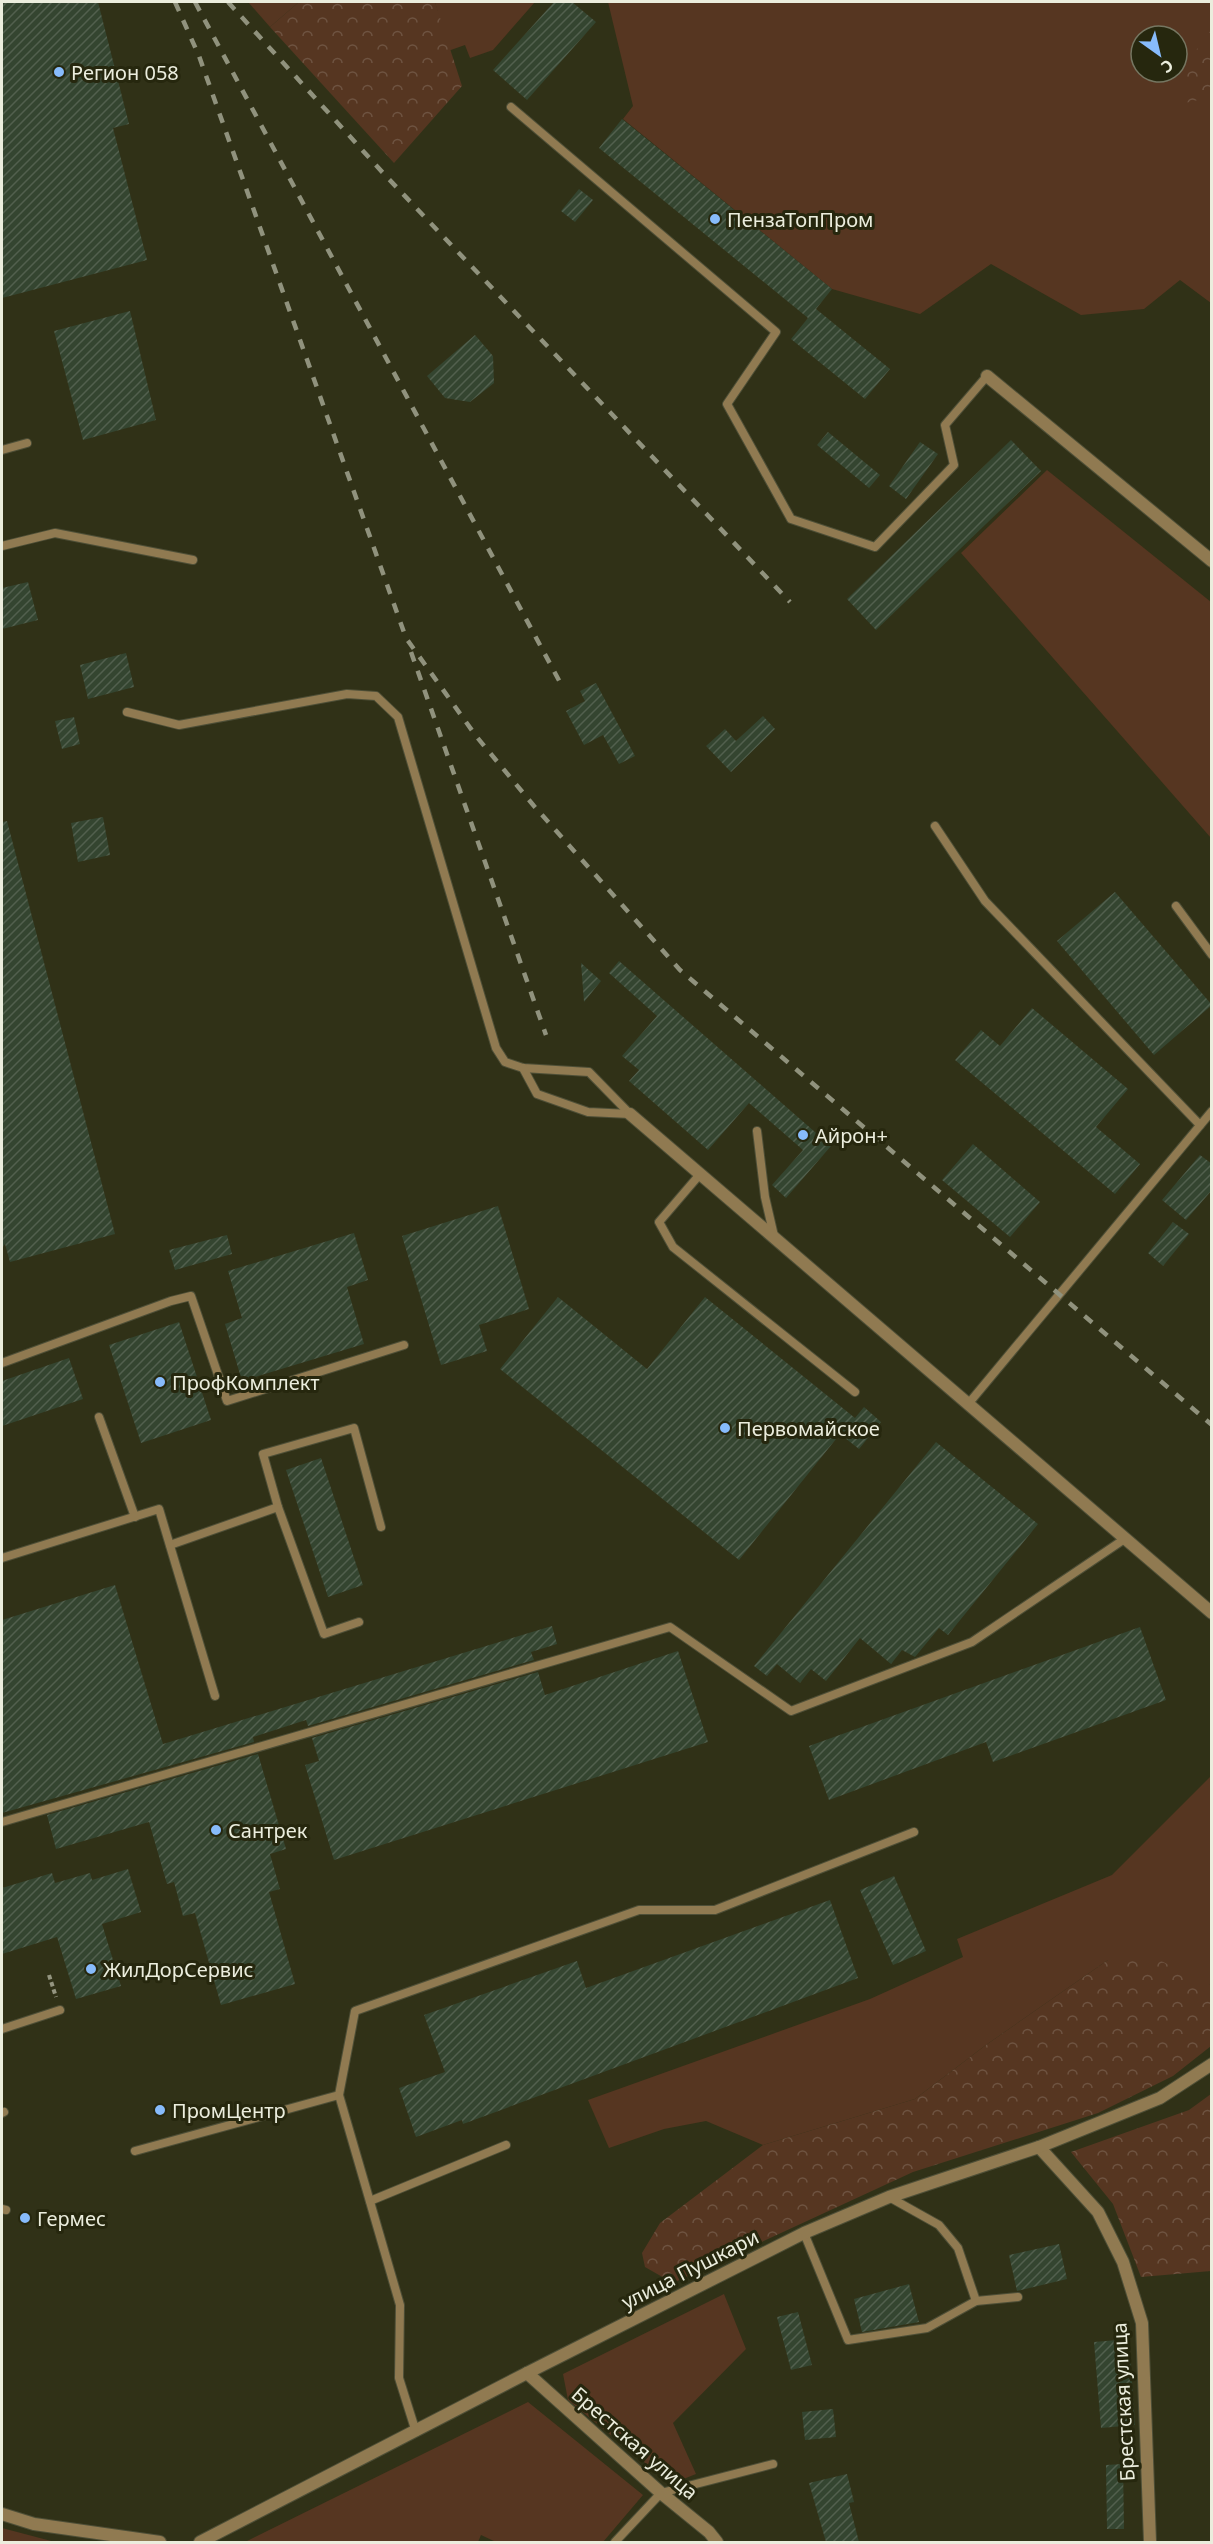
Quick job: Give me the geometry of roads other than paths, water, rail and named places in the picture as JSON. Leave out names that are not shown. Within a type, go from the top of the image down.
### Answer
[{"type":"street","points":[[987,376],[1212,561]]},
{"type":"street","points":[[630,1113],[1212,1613]]},
{"type":"street","name":"улица Пушкари","points":[[200,2542],[527,2373],[804,2234],[889,2197],[1039,2147],[1160,2098],[1212,2064]]},
{"type":"street","name":"Брестская улица","points":[[1039,2147],[1098,2212],[1123,2262],[1142,2324],[1150,2542]]},
{"type":"street","name":"Брестская улица","points":[[527,2373],[717,2542]]},
{"type":"street","points":[[2,2514],[34,2524],[160,2542]]},
{"type":"lane","points":[[511,107],[776,332],[727,404],[791,519],[875,547],[954,465],[945,425],[987,376]]},
{"type":"lane","points":[[2,450],[27,444]]},
{"type":"lane","points":[[2,546],[55,533],[193,560]]},
{"type":"lane","points":[[127,712],[179,725],[347,694],[376,696],[398,717],[496,1048],[505,1062],[523,1068],[589,1072],[630,1113]]},
{"type":"lane","points":[[935,826],[985,901],[1200,1125]]},
{"type":"lane","points":[[1176,906],[1212,956]]},
{"type":"lane","points":[[523,1068],[537,1094],[588,1112],[630,1113]]},
{"type":"lane","points":[[969,1403],[1212,1111]]},
{"type":"lane","points":[[757,1131],[765,1197],[774,1236]]},
{"type":"lane","points":[[701,1173],[660,1222],[673,1247],[855,1392]]},
{"type":"lane","points":[[2,1363],[171,1301],[191,1296],[227,1401],[404,1345]]},
{"type":"lane","points":[[99,1417],[135,1516]]},
{"type":"lane","points":[[359,1622],[324,1634],[278,1507],[263,1454],[354,1428],[381,1527]]},
{"type":"lane","points":[[170,1545],[278,1507]]},
{"type":"lane","points":[[2,1558],[159,1509],[215,1696]]},
{"type":"lane","points":[[2,1822],[670,1627],[791,1711],[972,1642],[1126,1538]]},
{"type":"lane","points":[[416,2432],[399,2378],[400,2305],[339,2095],[355,2011],[639,1910],[715,1910],[914,1832]]},
{"type":"lane","points":[[2,2030],[60,2010]]},
{"type":"lane","points":[[135,2151],[339,2095]]},
{"type":"lane","points":[[370,2201],[506,2145]]},
{"type":"lane","points":[[889,2197],[939,2225],[958,2248],[976,2301]]},
{"type":"lane","points":[[804,2234],[848,2340],[927,2328],[976,2301],[1018,2297]]},
{"type":"lane","points":[[615,2542],[661,2493],[773,2464]]},
{"type":"railway","points":[[175,2],[199,56],[406,638],[476,736],[534,806],[680,970],[1212,1425]]},
{"type":"railway","points":[[195,2],[562,686]]},
{"type":"railway","points":[[228,2],[384,174],[790,602]]},
{"type":"railway","points":[[411,652],[546,1035]]},
{"type":"place","name":"Регион 058","points":[[59,72]]},
{"type":"place","name":"ПензаТопПром","points":[[715,219]]},
{"type":"place","name":"Айрон+","points":[[803,1135]]},
{"type":"place","name":"ПрофКомплект","points":[[160,1382]]},
{"type":"place","name":"Первомайское","points":[[725,1428]]},
{"type":"place","name":"Сантрек","points":[[216,1830]]},
{"type":"place","name":"ЖилДорСервис","points":[[91,1969]]},
{"type":"place","name":"ПромЦентр","points":[[160,2110]]},
{"type":"place","name":"Гермес","points":[[25,2218]]}]
